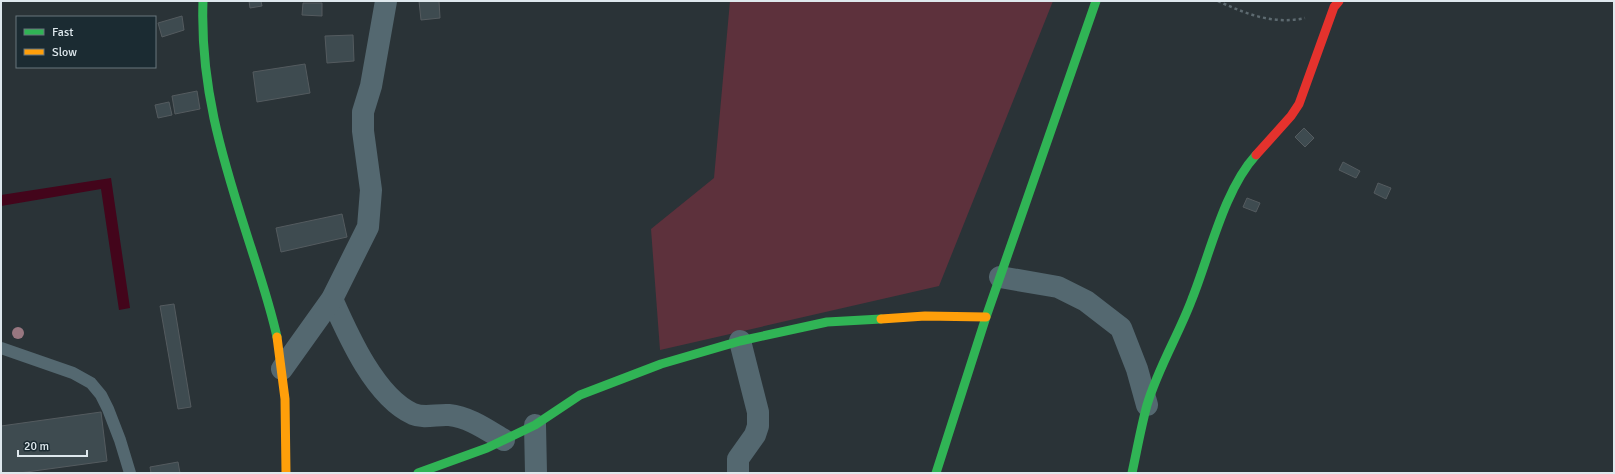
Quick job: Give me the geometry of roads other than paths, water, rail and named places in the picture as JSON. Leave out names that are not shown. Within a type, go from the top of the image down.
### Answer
[{"type":"street","points":[[203,1],[202,43],[218,136],[247,236],[270,305],[282,369],[286,411],[286,473]]},
{"type":"street","points":[[282,369],[332,299],[368,227],[371,190],[363,131],[363,112],[371,86],[386,1]]},
{"type":"street","points":[[936,473],[986,317],[1096,1]]},
{"type":"street","points":[[1132,473],[1148,405],[1156,380],[1192,300],[1227,203],[1249,163],[1291,116],[1298,104],[1337,4]]},
{"type":"street","points":[[1000,277],[1058,287],[1086,300],[1121,328],[1137,369],[1148,405]]},
{"type":"street","points":[[332,299],[347,333],[361,358],[378,384],[395,401],[413,414],[425,417],[450,415],[467,420],[504,440]]},
{"type":"street","points":[[418,473],[460,459],[504,440],[535,425],[580,395],[606,384],[661,364],[740,341],[827,322],[925,316],[986,317]]},
{"type":"street","points":[[738,473],[738,459],[756,435],[758,426],[758,412],[740,341]]},
{"type":"street","points":[[535,425],[536,473]]},
{"type":"lane","points":[[1,348],[73,373],[91,383],[101,395],[108,409],[120,440],[130,473]]}]
